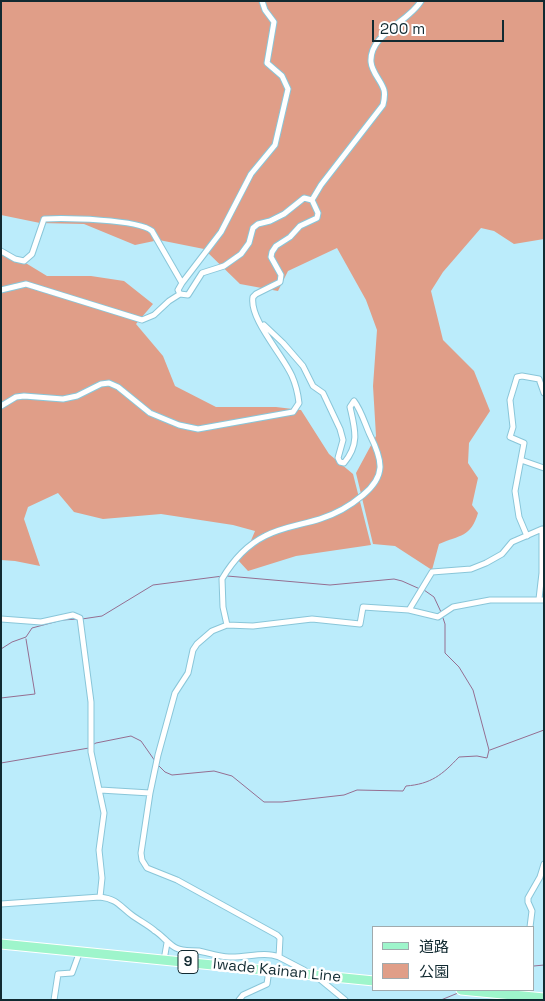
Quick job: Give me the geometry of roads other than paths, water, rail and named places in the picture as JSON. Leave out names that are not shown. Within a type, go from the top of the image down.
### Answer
[{"type":"main road","name":"Iwade Kainan Line","points":[[1,944],[372,981]]},
{"type":"main road","points":[[475,991],[544,998]]},
{"type":"street","points":[[180,294],[178,290],[182,283],[221,232],[251,174],[275,145],[288,89],[282,76],[267,63],[274,22],[265,10],[262,1]]},
{"type":"street","points":[[312,200],[383,105],[384,91],[371,65],[373,49],[393,27],[410,15],[421,1]]},
{"type":"street","points":[[1,290],[26,284],[142,320],[154,315],[170,300],[180,294],[188,295],[202,273],[224,266],[241,254],[249,243],[253,228],[258,224],[270,221],[284,214],[304,198],[312,200]]},
{"type":"street","points":[[1,406],[16,397],[63,399],[76,396],[101,384],[109,384],[118,387],[150,412],[179,425],[198,429],[292,412],[299,403],[293,377],[257,319],[252,307],[253,297],[282,279],[271,257],[276,246],[290,237],[300,226],[317,218],[318,213],[312,200]]},
{"type":"street","points":[[1,250],[15,259],[24,261],[32,254],[42,219],[75,218],[135,224],[152,231],[182,283]]},
{"type":"street","points":[[228,625],[224,607],[222,579],[240,554],[253,544],[279,530],[319,520],[351,505],[373,487],[380,473],[381,463],[378,451],[354,401],[350,407],[355,441],[352,454],[344,463],[340,462],[338,458],[343,440],[340,429],[323,393],[313,386],[303,366],[283,343],[257,319]]},
{"type":"street","points":[[527,536],[519,518],[515,491],[524,443],[510,438],[513,427],[510,400],[517,377],[522,376],[539,380],[544,393]]},
{"type":"street","points":[[521,460],[544,468]]},
{"type":"street","points":[[279,957],[280,938],[277,935],[177,880],[147,868],[142,860],[141,853],[150,793],[175,693],[188,673],[193,650],[197,644],[212,631],[228,625],[253,626],[312,618],[360,624],[363,607],[409,610],[438,616],[453,607],[490,600],[541,600],[542,529],[512,542],[502,554],[486,563],[453,572],[432,572],[409,610]]},
{"type":"street","points":[[1,619],[41,622],[73,615],[80,618],[91,702],[91,752],[104,813],[100,850],[102,878],[100,897]]},
{"type":"street","points":[[100,790],[150,793]]},
{"type":"street","points":[[530,926],[532,911],[528,898],[540,877],[544,864]]},
{"type":"street","points":[[1,904],[100,897],[110,898],[177,949],[186,952],[199,951],[227,957],[244,958],[271,954],[304,970],[345,1000]]},
{"type":"street","points":[[164,960],[167,943]]},
{"type":"street","points":[[54,1000],[58,974],[72,973],[80,951]]},
{"type":"street","points":[[239,1000],[243,995],[267,984],[269,970]]},
{"type":"waterway","points":[[82,619],[102,616],[153,585],[223,576]]},
{"type":"waterway","points":[[227,576],[330,585],[394,579],[420,589]]},
{"type":"waterway","points":[[424,590],[434,597],[441,612]]},
{"type":"waterway","points":[[157,764],[165,772],[172,775],[214,771],[232,776],[264,802],[282,802],[344,795],[357,790],[403,791],[406,786],[436,778],[459,757],[477,756],[487,758],[489,750],[473,690],[459,667],[445,653],[445,624],[443,618]]},
{"type":"waterway","points":[[1,649],[12,642],[26,637],[32,628],[62,620],[78,619]]},
{"type":"waterway","points":[[1,698],[35,694],[26,639]]},
{"type":"waterway","points":[[490,750],[544,730]]},
{"type":"waterway","points":[[92,745],[131,736],[141,741],[155,761]]},
{"type":"waterway","points":[[1,763],[89,748]]},
{"type":"waterway","points":[[535,966],[544,965]]},
{"type":"waterway","points":[[441,1000],[458,993]]}]
